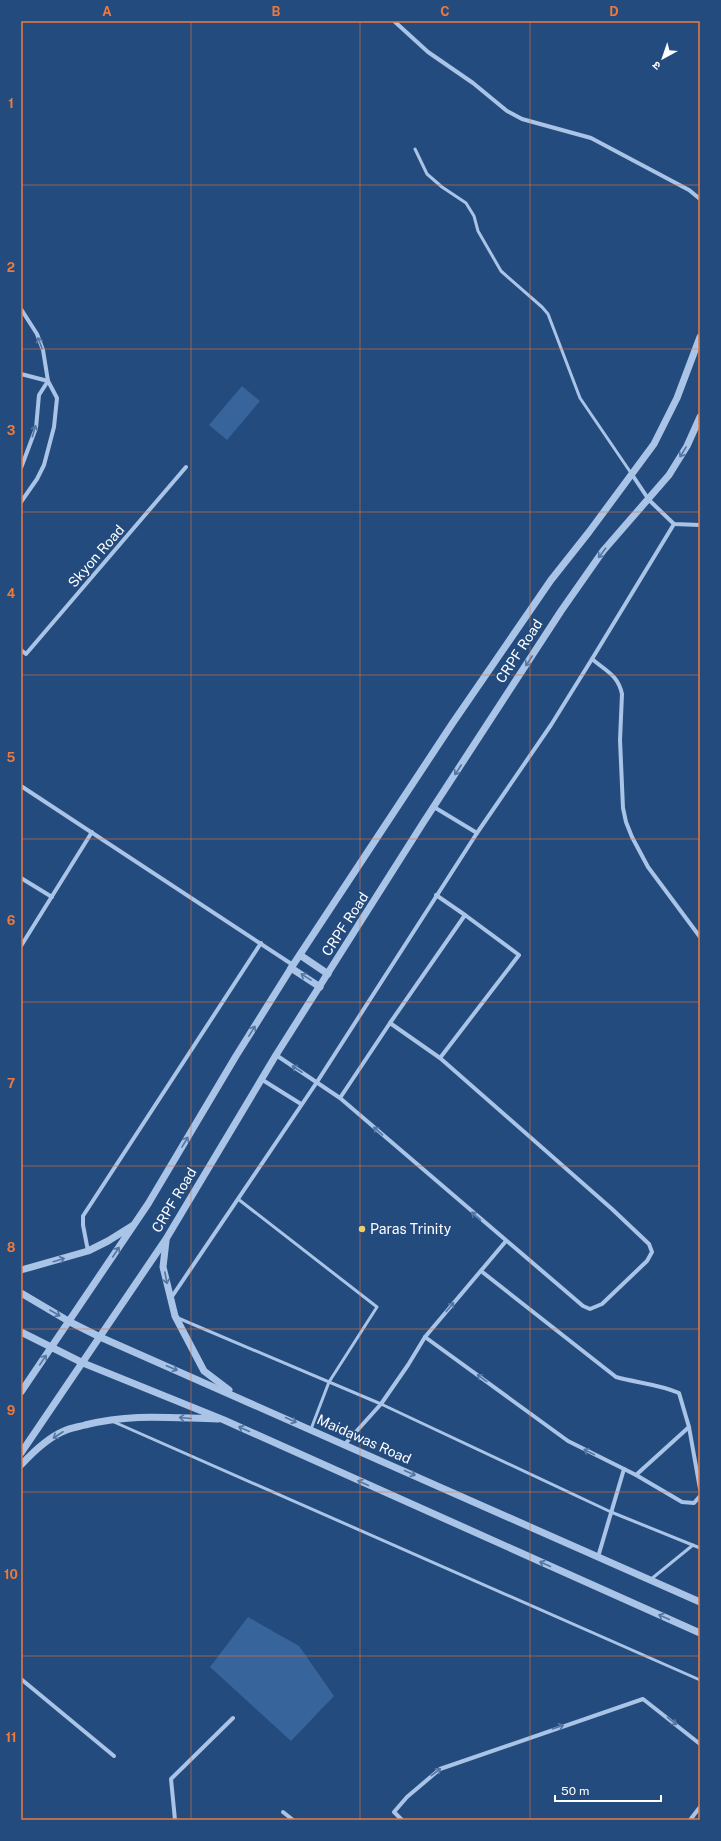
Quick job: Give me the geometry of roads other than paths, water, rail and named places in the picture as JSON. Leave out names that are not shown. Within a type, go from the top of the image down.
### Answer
[{"type":"street","points":[[394,21],[428,52],[473,83],[507,111],[522,119],[591,138],[689,190],[700,198]]},
{"type":"street","points":[[21,309],[37,334],[43,350],[48,381],[57,398],[53,434],[44,465],[37,479],[21,502]]},
{"type":"street","points":[[21,1392],[70,1322],[134,1225],[292,967],[502,650],[550,580],[594,526],[631,473],[654,444],[670,412],[700,337]]},
{"type":"street","points":[[21,374],[48,381]]},
{"type":"street","points":[[21,468],[36,428],[38,395],[48,381]]},
{"type":"street","name":"CRPF Road","points":[[21,1453],[166,1239],[276,1055],[561,611],[603,551],[649,500],[669,475],[688,446],[700,417]]},
{"type":"street","name":"Skyon Road","points":[[21,650],[26,654],[186,467]]},
{"type":"street","points":[[631,473],[649,500],[674,524],[700,525]]},
{"type":"street","points":[[170,1299],[317,1082],[477,832],[551,725],[674,524]]},
{"type":"street","points":[[592,659],[614,676],[619,681],[621,687],[620,740],[623,808],[632,837],[657,881],[700,937]]},
{"type":"street","points":[[21,786],[261,943],[320,987]]},
{"type":"street","points":[[434,807],[477,832]]},
{"type":"street","points":[[21,946],[92,832]]},
{"type":"street","points":[[21,878],[52,897]]},
{"type":"street","points":[[436,895],[518,955],[440,1058]]},
{"type":"street","points":[[340,1098],[390,1023],[465,916]]},
{"type":"street","points":[[88,1251],[83,1216],[261,943]]},
{"type":"street","points":[[300,955],[328,974]]},
{"type":"street","points":[[276,1055],[340,1098],[583,1306],[590,1309],[602,1304],[647,1261],[652,1252],[649,1244],[612,1209],[440,1058],[390,1023]]},
{"type":"street","points":[[261,1079],[301,1104]]},
{"type":"street","points":[[21,1270],[88,1251],[134,1225]]},
{"type":"street","points":[[166,1239],[163,1267],[175,1316],[204,1371],[238,1397]]},
{"type":"street","points":[[345,1444],[381,1404],[425,1337],[506,1241]]},
{"type":"street","points":[[481,1271],[616,1377],[631,1382],[665,1386],[679,1393],[689,1426],[700,1489]]},
{"type":"street","name":"Maidawas Road","points":[[21,1293],[70,1322],[100,1337],[700,1602]]},
{"type":"street","points":[[21,1332],[51,1348],[224,1420],[700,1633]]},
{"type":"street","points":[[425,1337],[568,1441],[636,1475],[682,1502],[694,1503],[700,1496]]},
{"type":"street","points":[[21,1465],[37,1448],[64,1431],[110,1420],[131,1416],[167,1416],[224,1420]]},
{"type":"street","points":[[636,1475],[689,1426]]},
{"type":"street","points":[[598,1557],[624,1469]]},
{"type":"street","points":[[21,1679],[114,1756]]},
{"type":"street","points":[[402,1820],[394,1812],[407,1797],[440,1769],[643,1699],[700,1744]]},
{"type":"street","points":[[175,1820],[171,1779],[233,1718]]},
{"type":"street","points":[[690,1820],[700,1807]]},
{"type":"street","points":[[283,1812],[293,1820]]},
{"type":"lane","points":[[415,149],[427,174],[466,204],[474,216],[478,231],[501,271],[548,314],[580,398],[631,473]]},
{"type":"lane","points":[[238,1199],[377,1307],[329,1382],[311,1429]]},
{"type":"lane","points":[[175,1316],[381,1404],[611,1512],[700,1548]]},
{"type":"lane","points":[[110,1420],[700,1680]]},
{"type":"lane","points":[[650,1580],[693,1544]]},
{"type":"place","name":"Paras Trinity","points":[[362,1229]]}]
